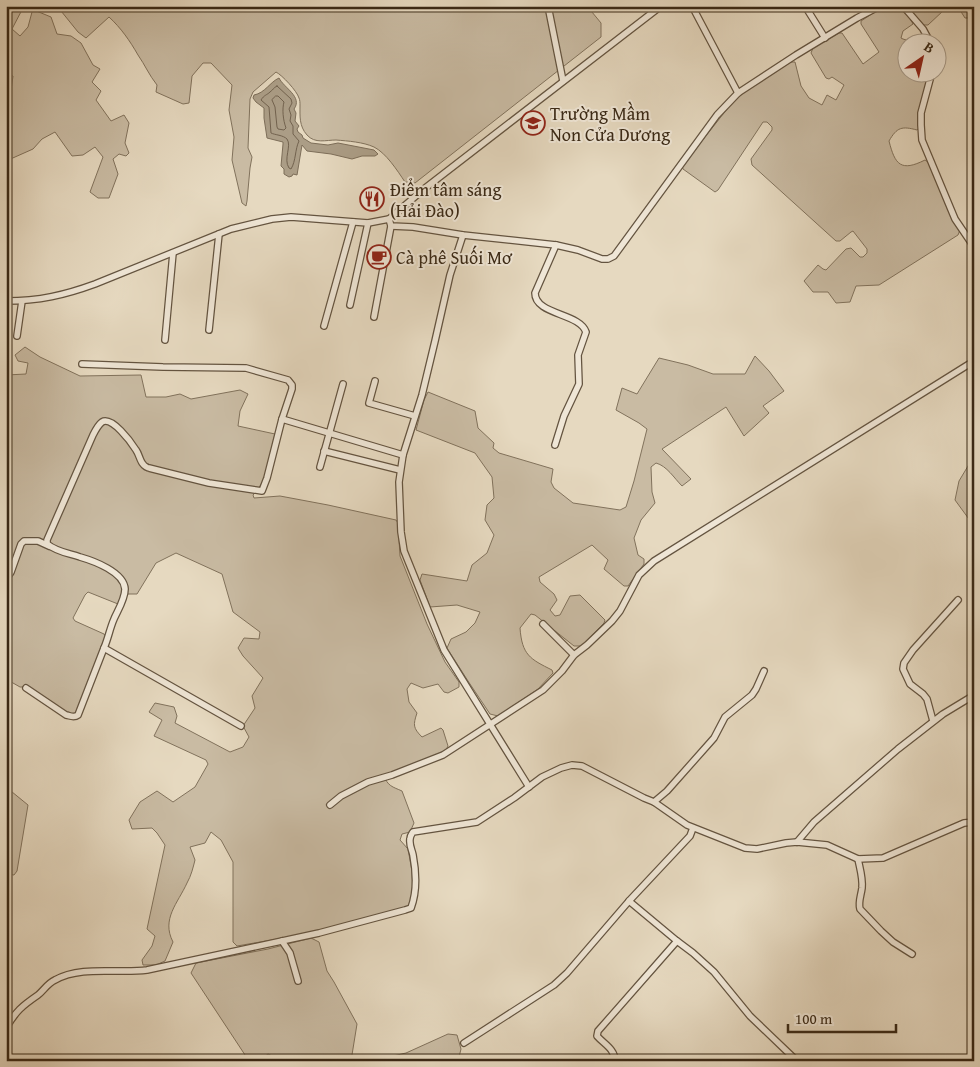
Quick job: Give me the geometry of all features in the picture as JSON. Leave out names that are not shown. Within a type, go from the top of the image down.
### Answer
[{"type":"street","points":[[548,6],[563,81]]},
{"type":"street","points":[[6,301],[56,297],[95,284],[237,227],[272,219],[291,218],[368,223],[389,219],[424,188],[661,6]]},
{"type":"street","points":[[692,6],[738,93]]},
{"type":"street","points":[[804,6],[824,38]]},
{"type":"street","points":[[391,226],[413,227],[463,236],[556,245],[578,250],[602,259],[608,259],[614,256],[717,115],[738,93],[796,55],[880,6]]},
{"type":"street","points":[[903,6],[925,32]]},
{"type":"street","points":[[929,82],[921,113],[922,140],[956,219],[974,247]]},
{"type":"street","points":[[374,318],[391,226],[389,219]]},
{"type":"street","points":[[324,326],[353,222]]},
{"type":"street","points":[[350,305],[368,223]]},
{"type":"street","points":[[209,330],[219,234]]},
{"type":"street","points":[[463,236],[450,275],[435,341],[403,454],[400,470],[399,506],[401,532],[404,552],[444,650],[529,787]]},
{"type":"street","points":[[555,446],[564,416],[579,384],[578,355],[586,332],[582,325],[542,306],[535,297],[535,292],[556,245]]},
{"type":"street","points":[[165,340],[173,252]]},
{"type":"street","points":[[17,336],[22,301]]},
{"type":"street","points":[[330,805],[368,782],[392,775],[443,755],[543,690],[574,656],[612,622],[639,576],[654,561],[974,360]]},
{"type":"street","points":[[50,547],[47,544],[47,540],[51,530],[93,435],[102,422],[109,422],[118,429],[133,445],[142,463],[149,468],[209,483],[262,492],[292,388],[288,380],[246,368],[82,364]]},
{"type":"street","points":[[375,381],[369,403],[415,416]]},
{"type":"street","points":[[320,467],[343,384]]},
{"type":"street","points":[[282,419],[403,454]]},
{"type":"street","points":[[324,451],[400,470]]},
{"type":"street","points":[[6,577],[10,575],[22,542],[38,541],[60,552],[105,566],[120,578],[125,588],[124,596],[113,620],[78,715],[66,715],[26,688]]},
{"type":"street","points":[[933,721],[927,699],[910,684],[903,669],[904,663],[913,650],[958,600]]},
{"type":"street","points":[[543,624],[574,656]]},
{"type":"street","points":[[104,648],[241,726]]},
{"type":"street","points":[[654,802],[667,791],[714,738],[725,717],[752,695],[764,671]]},
{"type":"street","points":[[797,842],[814,822],[898,749],[933,721],[974,695]]},
{"type":"street","points":[[6,1028],[24,1004],[58,978],[76,973],[147,970],[282,941],[412,908],[415,883],[413,858],[409,841],[411,835],[416,831],[478,822],[542,777],[561,768],[577,765],[588,769],[654,802],[692,828],[745,848],[757,849],[797,842],[828,846],[858,859],[883,858],[964,823],[974,822]]},
{"type":"street","points":[[464,1043],[554,985],[567,973],[690,836],[692,828]]},
{"type":"street","points":[[858,859],[862,879],[862,890],[858,905],[860,909],[881,932],[912,954]]},
{"type":"street","points":[[629,902],[694,953],[714,972],[750,1016],[797,1061]]},
{"type":"street","points":[[282,941],[290,953],[298,981]]},
{"type":"street","points":[[615,1061],[613,1052],[597,1036],[598,1031],[678,941]]},
{"type":"shaded area","points":[[6,6],[24,6],[12,29],[20,36],[28,27],[34,10],[51,17],[57,34],[71,36],[81,43],[93,65],[100,69],[92,82],[101,91],[96,100],[111,121],[124,115],[129,123],[125,143],[129,153],[126,156],[119,154],[113,159],[118,174],[109,198],[98,198],[90,192],[103,157],[95,147],[83,155],[72,156],[55,132],[42,139],[33,149],[6,161],[6,94],[11,90],[13,76],[6,74]]},
{"type":"shaded area","points":[[57,6],[587,6],[601,23],[601,37],[415,183],[405,182],[395,167],[374,147],[355,142],[317,141],[310,138],[304,132],[301,124],[298,95],[282,76],[276,72],[253,92],[250,99],[248,148],[252,157],[246,206],[242,203],[232,160],[234,137],[229,110],[232,85],[211,63],[203,63],[192,76],[189,103],[183,104],[156,92],[157,85],[132,45],[109,17],[86,38],[78,32]]},
{"type":"shaded area","points":[[884,6],[894,6],[908,16],[913,24],[903,32],[898,32],[898,82],[927,82],[919,128],[917,130],[904,128],[897,130],[889,141],[894,156],[900,164],[905,166],[917,164],[925,160],[928,162],[948,210],[960,230],[958,235],[879,285],[856,286],[850,302],[836,303],[828,292],[813,292],[804,281],[818,265],[826,270],[846,249],[851,248],[860,257],[863,257],[867,253],[867,249],[853,231],[840,241],[836,241],[752,165],[751,159],[772,130],[772,127],[767,122],[763,122],[715,192],[683,169],[682,166],[739,94],[789,62],[795,62],[801,86],[809,98],[822,105],[827,95],[836,100],[844,85],[832,77],[826,78],[811,53],[813,48],[842,33],[863,64],[879,52],[861,24],[861,21]]},
{"type":"shaded area","points":[[906,6],[974,6],[974,18],[965,18],[958,7],[944,10],[928,25],[924,25]]},
{"type":"shaded area","points":[[25,347],[40,357],[80,376],[141,375],[146,397],[166,397],[180,394],[191,399],[240,390],[248,394],[240,411],[238,426],[275,434],[266,474],[253,495],[254,498],[280,496],[396,520],[398,523],[400,556],[427,624],[445,662],[459,682],[459,687],[448,693],[444,692],[438,684],[423,688],[411,683],[407,689],[409,702],[417,713],[414,723],[415,729],[422,737],[441,728],[448,746],[446,750],[425,761],[384,775],[389,784],[402,791],[414,823],[410,832],[402,834],[400,840],[408,849],[412,871],[413,898],[408,908],[318,932],[237,946],[233,942],[233,862],[221,840],[211,832],[205,843],[190,847],[195,860],[190,878],[172,911],[169,926],[173,942],[165,961],[156,965],[143,965],[142,960],[152,946],[155,936],[147,929],[165,845],[152,828],[132,829],[129,820],[140,802],[157,791],[173,802],[195,787],[208,764],[206,760],[154,736],[162,720],[149,712],[155,703],[174,707],[177,716],[175,723],[230,752],[243,747],[249,737],[243,726],[255,708],[252,696],[263,678],[238,648],[244,638],[259,639],[260,632],[233,612],[222,574],[176,553],[156,563],[137,594],[122,594],[118,604],[88,592],[85,595],[73,618],[75,621],[104,634],[106,637],[77,713],[74,715],[68,714],[26,687],[20,687],[6,679],[6,375],[26,374],[28,363],[18,361],[15,355]]},
{"type":"shaded area","points":[[755,356],[784,391],[763,406],[769,413],[744,436],[726,407],[662,449],[691,479],[682,486],[664,467],[656,463],[651,467],[652,492],[655,503],[641,520],[634,538],[638,555],[644,559],[644,564],[628,586],[624,586],[604,569],[608,560],[592,545],[539,577],[540,582],[554,594],[557,600],[550,610],[555,616],[560,615],[570,596],[580,595],[605,620],[604,623],[581,646],[574,646],[535,615],[531,614],[520,628],[525,650],[528,655],[552,670],[553,673],[538,689],[498,716],[490,714],[447,648],[451,639],[466,632],[475,623],[480,612],[457,605],[430,607],[420,580],[422,574],[467,581],[472,565],[487,553],[494,535],[485,520],[487,505],[494,498],[492,477],[475,453],[416,430],[428,392],[475,411],[478,428],[494,443],[493,448],[499,453],[553,469],[551,482],[554,488],[573,503],[620,510],[626,507],[647,429],[616,410],[622,388],[637,394],[659,358],[688,365],[713,374],[745,374]]},
{"type":"shaded area","points":[[974,456],[974,526],[955,500],[959,481]]},
{"type":"shaded area","points":[[6,787],[28,805],[17,871],[14,875],[6,874]]},
{"type":"shaded area","points":[[311,938],[319,942],[327,971],[357,1024],[351,1061],[275,1061],[268,1054],[259,1061],[249,1061],[191,973],[196,963],[268,949]]},
{"type":"shaded area","points":[[448,1034],[457,1035],[461,1049],[458,1061],[371,1061],[406,1053]]},
{"type":"water","points":[[279,78],[295,97],[295,121],[299,126],[298,132],[303,138],[311,143],[328,145],[338,143],[374,150],[378,154],[352,159],[307,151],[302,145],[297,175],[293,174],[289,177],[284,174],[284,169],[281,166],[283,142],[267,138],[264,108],[253,98],[254,95]]},
{"type":"place","name":"Trường Mầm Non Cửa Dương","points":[[533,123]]},
{"type":"place","name":"Điểm tâm sáng (Hải Đào)","points":[[372,199]]},
{"type":"place","name":"Cà phê Suối Mơ","points":[[379,257]]}]
